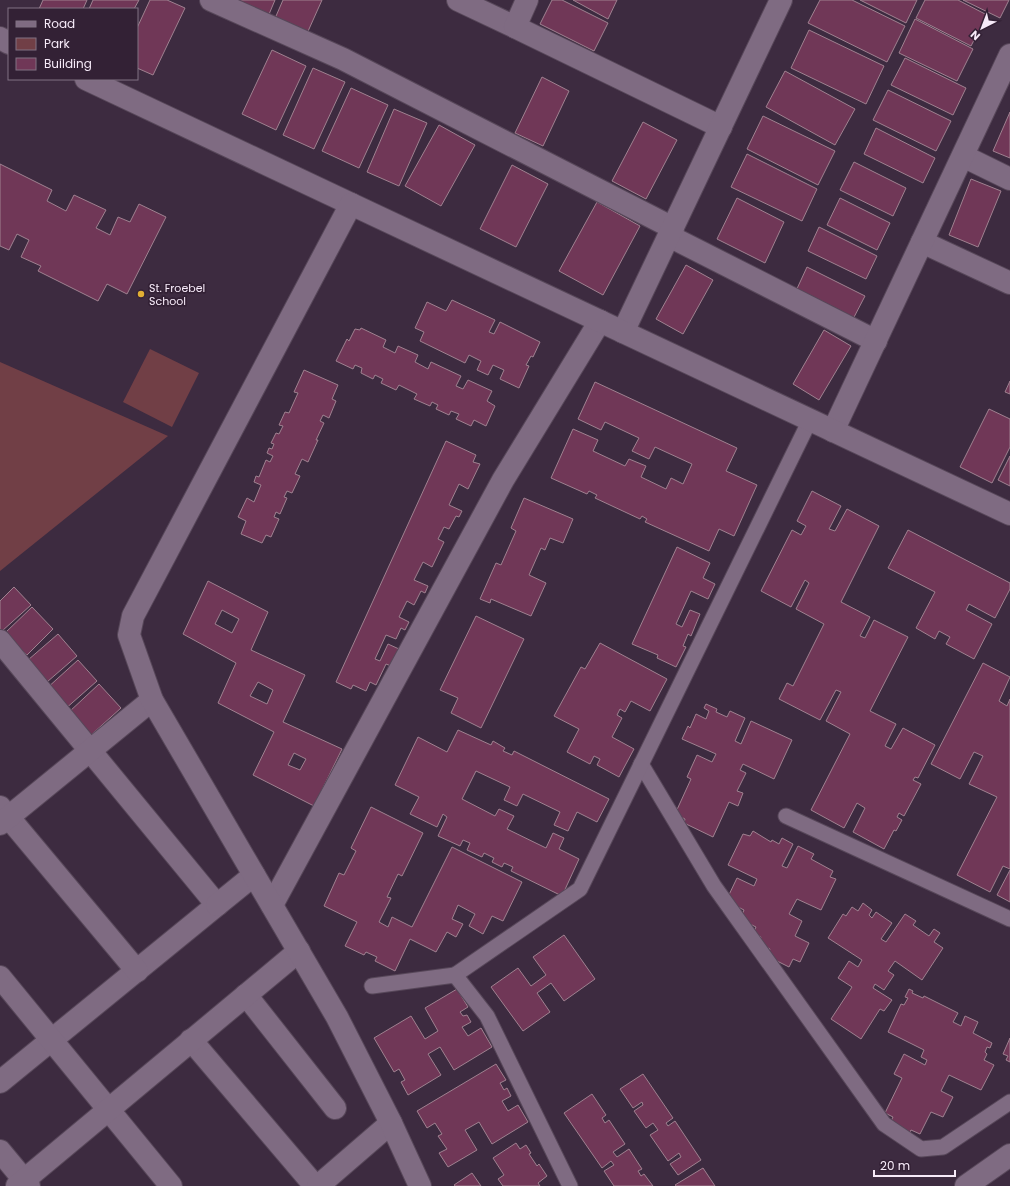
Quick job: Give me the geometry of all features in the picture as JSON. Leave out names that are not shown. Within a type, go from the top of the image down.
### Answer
[{"type":"street","points":[[211,0],[343,59],[876,341]]},
{"type":"street","points":[[458,0],[721,127]]},
{"type":"street","points":[[515,27],[527,0]]},
{"type":"street","points":[[623,332],[781,0]]},
{"type":"street","points":[[833,431],[1010,57]]},
{"type":"street","points":[[88,80],[1010,514]]},
{"type":"street","points":[[963,156],[1010,179]]},
{"type":"street","points":[[351,204],[133,616],[129,635],[152,700],[337,1017],[391,1123],[420,1186]]},
{"type":"street","points":[[922,242],[1010,283]]},
{"type":"street","points":[[272,905],[503,480],[600,321]]},
{"type":"street","points":[[0,640],[217,905]]},
{"type":"street","points":[[137,971],[3,816],[90,751],[152,700]]},
{"type":"street","points":[[0,1082],[254,875]]},
{"type":"street","points":[[0,1150],[23,1184],[191,1040],[299,952]]},
{"type":"street","points":[[0,977],[171,1186]]},
{"type":"street","points":[[246,995],[335,1108]]},
{"type":"street","points":[[191,1040],[317,1186],[391,1123]]},
{"type":"street","points":[[966,1186],[1010,1155]]},
{"type":"lane","points":[[372,986],[455,974],[580,888],[810,420]]},
{"type":"lane","points":[[641,764],[714,886],[884,1124],[921,1149],[933,1149],[943,1146],[1010,1102]]},
{"type":"lane","points":[[786,816],[1010,919]]},
{"type":"lane","points":[[455,974],[487,1016],[570,1186]]},
{"type":"green space","points":[[150,349],[199,373],[172,427],[123,402]]},
{"type":"green space","points":[[0,362],[168,436],[0,571]]},
{"type":"building","points":[[43,0],[87,0],[83,8],[39,8]]},
{"type":"building","points":[[93,0],[139,0],[135,8],[89,8]]},
{"type":"building","points":[[150,0],[167,0],[185,8],[153,75],[138,68],[138,26]]},
{"type":"building","points":[[239,0],[275,0],[267,19],[236,6]]},
{"type":"building","points":[[283,0],[322,0],[305,38],[273,23]]},
{"type":"building","points":[[552,0],[562,0],[608,23],[594,51],[540,24]]},
{"type":"building","points":[[573,0],[617,0],[608,19]]},
{"type":"building","points":[[820,0],[852,0],[905,26],[887,62],[808,23]]},
{"type":"building","points":[[860,0],[917,0],[906,23]]},
{"type":"building","points":[[925,0],[958,0],[987,15],[971,46],[916,18]]},
{"type":"building","points":[[963,0],[1009,0],[1000,18]]},
{"type":"building","points":[[915,19],[973,49],[957,81],[899,53]]},
{"type":"building","points":[[809,30],[884,66],[866,104],[791,68]]},
{"type":"building","points":[[272,50],[306,66],[276,130],[242,114]]},
{"type":"building","points":[[905,58],[966,88],[953,115],[891,85]]},
{"type":"building","points":[[313,68],[345,82],[314,149],[283,135]]},
{"type":"building","points":[[785,71],[855,109],[835,145],[766,107]]},
{"type":"building","points":[[542,77],[569,91],[543,146],[515,133]]},
{"type":"building","points":[[351,88],[388,105],[359,168],[322,151]]},
{"type":"building","points":[[888,90],[951,121],[936,151],[873,120]]},
{"type":"building","points":[[394,109],[427,123],[399,186],[367,172]]},
{"type":"building","points":[[1010,112],[1010,158],[993,151]]},
{"type":"building","points":[[763,116],[835,151],[818,185],[747,149]]},
{"type":"building","points":[[643,122],[677,140],[646,199],[612,181]]},
{"type":"building","points":[[439,125],[475,145],[441,206],[405,186]]},
{"type":"building","points":[[876,128],[935,158],[923,183],[864,154]]},
{"type":"building","points":[[747,154],[817,189],[802,221],[731,187]]},
{"type":"building","points":[[854,162],[906,188],[893,216],[840,190]]},
{"type":"building","points":[[0,164],[52,190],[47,201],[66,211],[74,195],[106,210],[96,228],[110,235],[118,217],[130,222],[139,204],[166,217],[127,294],[107,284],[98,301],[38,271],[41,266],[21,257],[29,240],[17,234],[9,250],[0,246]]},
{"type":"building","points":[[512,165],[548,184],[516,247],[480,229]]},
{"type":"building","points":[[971,179],[1001,191],[978,247],[949,235]]},
{"type":"building","points":[[737,198],[784,222],[765,263],[717,239]]},
{"type":"building","points":[[840,198],[890,223],[877,250],[827,225]]},
{"type":"building","points":[[597,202],[640,226],[603,295],[559,271]]},
{"type":"building","points":[[819,227],[877,256],[866,279],[808,251]]},
{"type":"building","points":[[686,265],[713,280],[683,334],[656,319]]},
{"type":"building","points":[[807,267],[865,296],[852,321],[795,293]]},
{"type":"building","points":[[452,300],[495,320],[489,332],[494,334],[500,322],[540,342],[533,357],[531,356],[526,365],[529,366],[519,388],[500,379],[504,370],[493,365],[488,375],[477,370],[481,361],[469,355],[465,363],[420,341],[424,332],[415,328],[427,302],[446,311]]},
{"type":"building","points":[[361,328],[386,340],[383,347],[395,353],[398,346],[418,355],[415,362],[428,369],[431,362],[461,376],[456,386],[463,389],[468,380],[492,391],[487,401],[495,406],[486,426],[474,420],[471,426],[456,419],[459,414],[451,411],[449,415],[436,409],[438,405],[432,402],[430,406],[414,399],[417,394],[399,385],[396,390],[381,383],[383,379],[375,375],[373,379],[361,373],[362,368],[355,365],[353,369],[336,361],[347,339],[349,341],[355,329],[360,330]]},
{"type":"building","points":[[824,330],[851,346],[819,400],[793,384]]},
{"type":"building","points":[[304,370],[338,385],[332,399],[336,401],[329,418],[323,415],[320,421],[324,423],[316,440],[318,440],[308,462],[302,459],[295,474],[300,476],[292,493],[287,491],[284,497],[287,498],[280,514],[276,512],[274,517],[279,519],[271,537],[266,535],[262,543],[241,534],[246,521],[238,517],[247,498],[254,502],[261,485],[254,482],[256,476],[259,477],[266,460],[270,462],[273,456],[267,453],[269,448],[272,449],[274,444],[271,443],[276,433],[279,434],[283,426],[279,425],[285,412],[289,413],[298,393],[294,392]]},
{"type":"building","points":[[1010,381],[1010,394],[1005,392]]},
{"type":"building","points":[[595,382],[737,448],[726,471],[757,485],[734,536],[719,529],[709,551],[645,522],[647,519],[642,516],[640,519],[595,498],[597,495],[589,491],[587,494],[551,478],[573,429],[598,440],[593,451],[625,466],[629,459],[646,466],[641,477],[666,489],[671,478],[683,484],[692,464],[655,447],[649,459],[632,451],[639,438],[605,422],[601,430],[578,419]]},
{"type":"building","points":[[989,409],[1010,419],[1010,447],[992,483],[960,467]]},
{"type":"building","points":[[446,441],[476,455],[473,462],[480,464],[468,489],[459,484],[449,505],[462,511],[459,517],[456,516],[449,529],[444,527],[438,539],[444,542],[432,567],[423,562],[414,580],[428,586],[425,593],[421,591],[414,605],[407,601],[399,617],[409,622],[405,630],[401,628],[396,639],[386,635],[375,659],[380,661],[388,644],[399,649],[391,666],[386,664],[376,685],[370,682],[366,691],[353,685],[351,689],[336,682]]},
{"type":"building","points":[[1010,456],[1010,486],[998,480]]},
{"type":"building","points":[[812,491],[841,506],[829,529],[835,531],[847,509],[879,526],[841,602],[870,617],[860,636],[865,638],[874,620],[908,637],[870,711],[896,724],[885,746],[891,749],[903,728],[935,745],[918,778],[915,777],[913,780],[921,784],[904,816],[899,813],[897,817],[902,820],[896,831],[894,830],[884,849],[853,832],[865,808],[857,803],[844,828],[811,810],[850,734],[826,721],[841,692],[836,690],[820,720],[779,699],[787,683],[793,686],[824,624],[796,609],[809,583],[805,580],[791,607],[761,591],[792,530],[801,535],[806,526],[797,521]]},
{"type":"building","points":[[524,498],[573,519],[563,543],[550,538],[545,550],[541,548],[529,575],[546,583],[531,616],[491,599],[490,603],[480,599],[496,563],[501,565],[516,531],[511,528]]},
{"type":"building","points":[[908,530],[1010,583],[1010,589],[995,618],[969,604],[966,610],[992,624],[974,659],[946,644],[950,637],[939,631],[935,639],[916,628],[935,592],[888,568]]},
{"type":"building","points":[[677,547],[710,563],[703,578],[715,584],[708,599],[691,591],[676,624],[682,627],[690,610],[700,614],[691,636],[688,634],[683,646],[686,647],[676,667],[657,658],[658,655],[632,644]]},
{"type":"building","points":[[208,581],[268,612],[251,650],[305,675],[283,722],[342,749],[314,806],[253,775],[274,732],[218,703],[236,663],[183,634]],"holes":[[[222,610],[239,619],[232,633],[215,624]],[[258,682],[273,690],[267,704],[250,696]],[[294,753],[306,759],[300,770],[288,765]]]},
{"type":"building","points":[[14,587],[31,605],[2,631],[0,629],[0,601]]},
{"type":"building","points":[[32,607],[53,629],[27,655],[5,633]]},
{"type":"building","points":[[476,616],[524,639],[481,728],[451,713],[458,698],[440,690]]},
{"type":"building","points":[[58,634],[77,656],[47,682],[28,660]]},
{"type":"building","points":[[600,643],[667,679],[650,711],[631,701],[625,712],[620,709],[617,715],[622,718],[612,737],[634,749],[619,777],[597,765],[600,759],[594,756],[590,764],[567,752],[579,729],[554,716],[581,667],[585,669]]},
{"type":"building","points":[[78,660],[97,681],[64,710],[46,689]]},
{"type":"building","points":[[983,663],[1010,677],[999,701],[1007,706],[1010,699],[1010,869],[1003,866],[990,892],[957,875],[997,797],[969,784],[983,756],[974,752],[960,779],[931,764]]},
{"type":"building","points":[[99,684],[121,708],[91,735],[69,712]]},
{"type":"building","points":[[706,704],[717,709],[716,712],[727,717],[730,711],[745,718],[735,741],[741,744],[751,721],[792,740],[774,779],[743,764],[740,770],[746,773],[737,791],[743,793],[738,806],[729,802],[713,837],[684,823],[685,819],[675,814],[691,779],[687,777],[697,755],[712,762],[716,754],[682,739],[688,726],[690,728],[696,714],[706,719],[709,711],[704,708]]},
{"type":"building","points":[[458,730],[491,745],[493,741],[505,748],[503,751],[512,755],[514,751],[609,799],[597,822],[577,812],[568,831],[554,825],[560,812],[523,794],[517,806],[504,800],[510,787],[476,771],[462,799],[495,816],[499,809],[514,816],[507,829],[546,848],[553,833],[564,838],[559,849],[579,859],[562,896],[511,871],[513,867],[504,863],[502,867],[492,862],[494,858],[484,853],[482,857],[467,850],[470,843],[463,840],[460,846],[438,836],[447,817],[443,814],[437,827],[410,814],[419,797],[395,785],[418,737],[447,752]]},
{"type":"building","points":[[371,807],[423,833],[402,876],[398,874],[387,897],[391,898],[379,922],[388,927],[392,917],[412,927],[452,847],[522,882],[503,921],[492,916],[483,934],[469,926],[475,914],[458,905],[452,919],[463,924],[456,937],[447,932],[436,952],[410,939],[395,971],[375,961],[377,957],[366,952],[364,955],[345,946],[357,922],[324,906],[339,873],[344,875],[356,851],[351,848]]},
{"type":"building","points":[[753,831],[771,842],[772,840],[779,844],[782,838],[793,844],[782,866],[787,868],[798,846],[814,854],[811,859],[833,871],[830,877],[836,879],[821,910],[797,899],[789,914],[802,921],[795,936],[809,943],[800,962],[793,959],[789,967],[767,956],[770,949],[758,943],[761,937],[753,933],[756,927],[740,919],[744,910],[726,901],[737,878],[754,886],[757,879],[728,865],[743,834],[750,836]]},
{"type":"building","points":[[1010,870],[1010,902],[997,895]]},
{"type":"building","points":[[863,903],[872,910],[869,915],[872,918],[876,912],[892,923],[881,939],[886,942],[905,914],[916,921],[913,925],[929,936],[934,929],[940,933],[934,942],[943,948],[922,980],[895,961],[888,971],[894,975],[884,990],[875,984],[873,988],[892,1000],[884,1011],[880,1009],[861,1039],[831,1019],[852,987],[838,978],[849,961],[858,967],[862,960],[828,938],[843,914],[846,916],[852,907],[858,911]]},
{"type":"building","points":[[564,935],[595,979],[564,1001],[551,983],[537,993],[550,1012],[523,1031],[491,987],[518,968],[531,986],[546,975],[533,957]]},
{"type":"building","points":[[457,989],[468,1007],[460,1012],[463,1016],[467,1015],[471,1022],[462,1027],[468,1036],[481,1028],[492,1047],[454,1070],[440,1047],[428,1054],[441,1075],[408,1095],[401,1082],[405,1080],[399,1069],[394,1072],[374,1038],[411,1016],[425,1039],[438,1031],[425,1008]]},
{"type":"building","points":[[909,989],[913,991],[912,993],[923,998],[924,996],[958,1013],[953,1022],[961,1026],[965,1016],[978,1022],[973,1033],[992,1043],[990,1048],[987,1047],[985,1052],[987,1054],[984,1060],[994,1065],[981,1090],[949,1075],[941,1091],[953,1097],[943,1117],[931,1112],[920,1134],[911,1130],[909,1134],[891,1121],[893,1117],[885,1113],[902,1078],[894,1074],[904,1054],[925,1065],[927,1060],[921,1057],[924,1050],[888,1032],[901,1004],[904,1005],[908,998],[905,997]]},
{"type":"building","points":[[1010,1038],[1010,1062],[1006,1060],[1008,1056],[1003,1054]]},
{"type":"building","points":[[496,1064],[506,1080],[500,1083],[504,1090],[507,1088],[511,1096],[502,1101],[508,1111],[518,1105],[528,1122],[492,1144],[479,1122],[465,1130],[477,1150],[448,1167],[439,1153],[447,1149],[438,1136],[442,1134],[435,1123],[427,1128],[417,1111]]},
{"type":"building","points":[[643,1074],[673,1118],[666,1123],[668,1126],[675,1121],[701,1160],[678,1175],[670,1164],[681,1157],[679,1153],[668,1161],[650,1135],[658,1130],[653,1123],[646,1128],[634,1111],[643,1105],[642,1102],[633,1108],[620,1089]]},
{"type":"building","points":[[592,1094],[606,1115],[602,1118],[605,1123],[609,1120],[625,1144],[613,1152],[617,1157],[629,1149],[642,1169],[638,1171],[641,1176],[644,1174],[653,1186],[614,1186],[604,1171],[614,1165],[611,1161],[602,1168],[564,1113]]},
{"type":"building","points":[[516,1143],[520,1149],[526,1145],[531,1153],[529,1154],[537,1166],[539,1164],[547,1176],[538,1183],[540,1186],[503,1186],[498,1179],[504,1175],[493,1158]]},
{"type":"building","points":[[703,1168],[715,1186],[675,1185]]},
{"type":"building","points":[[472,1173],[481,1186],[454,1185]]},
{"type":"place","name":"St. Froebel School","points":[[141,294]]}]
